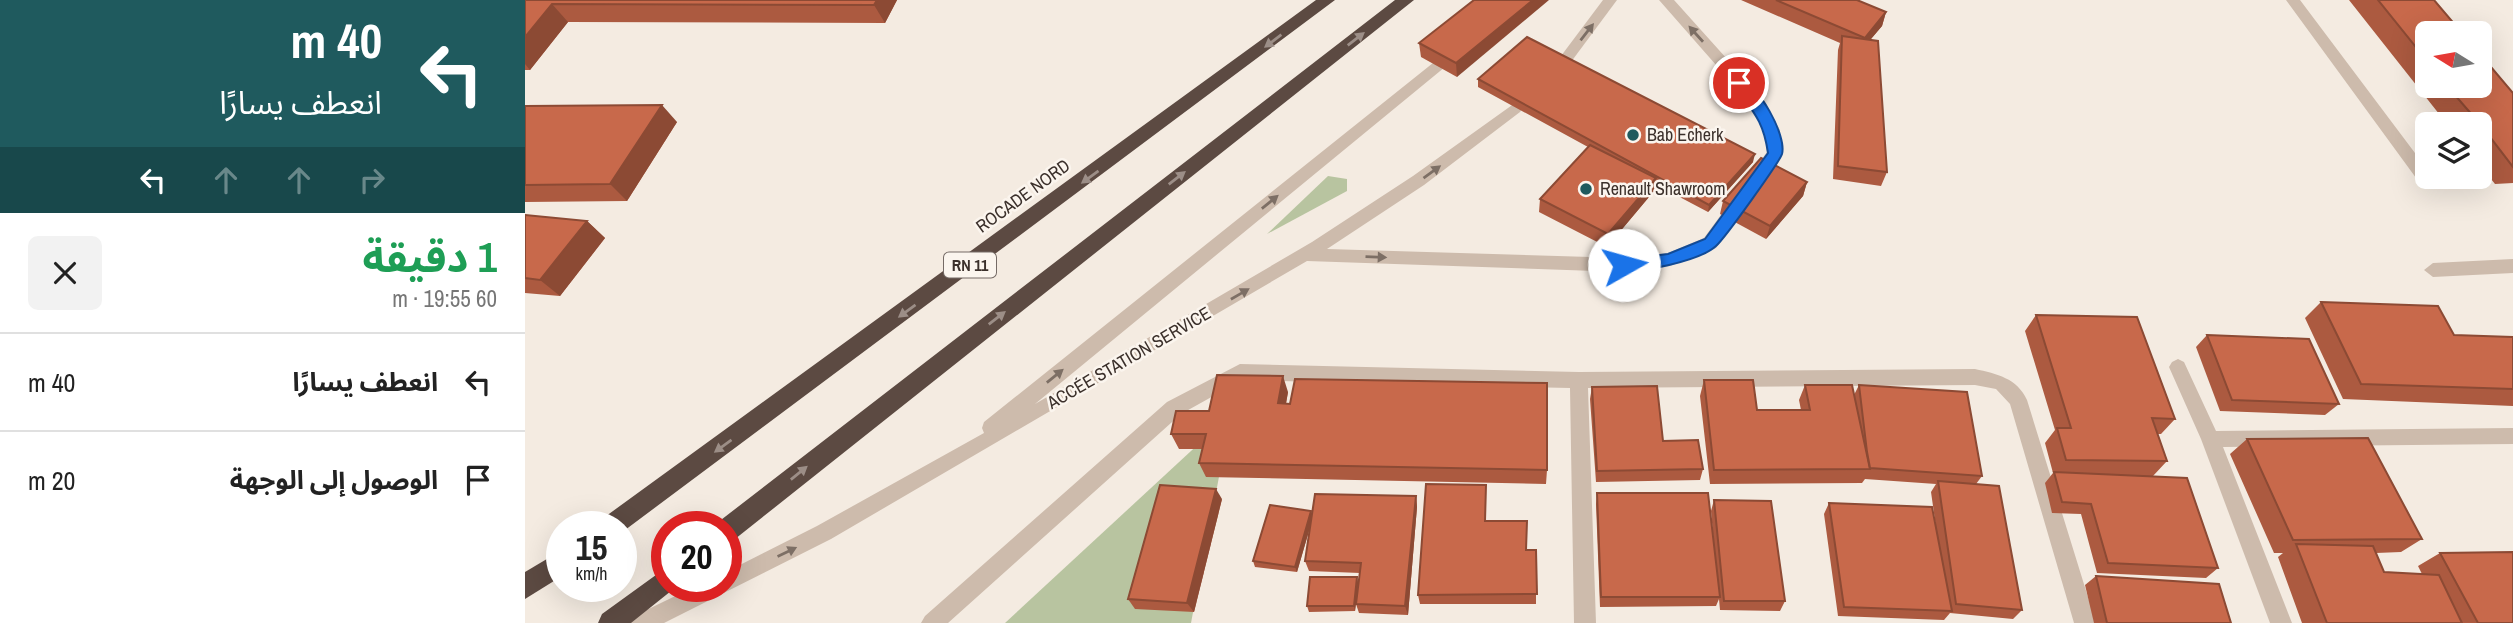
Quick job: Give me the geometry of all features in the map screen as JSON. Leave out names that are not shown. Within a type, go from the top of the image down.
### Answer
[{"type":"highway","name":"ROCADE NORD","points":[[632,511],[1327,0]]},
{"type":"highway","points":[[742,519],[1406,0]]},
{"type":"highway","points":[[525,587],[546,572]]},
{"type":"highway","points":[[611,623],[651,592]]},
{"type":"street","points":[[1563,63],[1611,0]]},
{"type":"street","points":[[1308,255],[1624,265],[1669,259],[1710,243],[1775,153],[1771,128],[1758,103],[1666,0]]},
{"type":"street","points":[[2293,0],[2415,165]]},
{"type":"street","points":[[945,466],[1438,67]]},
{"type":"street","name":"ACCÉE STATION SERVICE","points":[[742,575],[945,466],[1308,255],[1405,192],[1515,108]]},
{"type":"street","points":[[2433,270],[2513,266]]},
{"type":"street","points":[[2178,367],[2210,439],[2281,623]]},
{"type":"street","points":[[932,623],[1174,408],[1240,372],[1579,380],[1975,377],[2001,383],[2018,400],[2085,623]]},
{"type":"street","points":[[1579,380],[1585,623]]},
{"type":"street","points":[[2210,439],[2513,436]]},
{"type":"street","points":[[641,623],[685,602]]},
{"type":"green space","points":[[1328,176],[1347,179],[1347,191],[1267,234]]},
{"type":"green space","points":[[1231,414],[1191,623],[1005,623]]},
{"type":"building","points":[[525,0],[877,0],[874,5],[552,4],[525,37]]},
{"type":"building","points":[[1474,0],[1533,0],[1456,63],[1419,43]]},
{"type":"building","points":[[1776,0],[1857,0],[1886,12],[1865,38]]},
{"type":"building","points":[[2378,0],[2434,0],[2452,21],[2415,21],[2415,46]]},
{"type":"building","points":[[1842,36],[1878,41],[1887,172],[1838,166]]},
{"type":"building","name":"Bab Echerk","points":[[1527,37],[1755,154],[1709,205],[1478,79]]},
{"type":"building","points":[[2492,68],[2513,93],[2513,167],[2492,140],[2492,112],[2470,112],[2457,98],[2492,98]]},
{"type":"building","points":[[662,105],[610,184],[525,185],[525,106]]},
{"type":"building","points":[[1590,145],[1656,178],[1608,234],[1540,199]]},
{"type":"building","points":[[1761,158],[1807,182],[1770,226],[1723,201]]},
{"type":"building","points":[[525,215],[587,221],[540,280],[525,278]]},
{"type":"building","points":[[2321,302],[2438,306],[2454,335],[2513,337],[2513,389],[2361,384]]},
{"type":"building","points":[[2036,315],[2137,317],[2175,419],[2152,418],[2167,461],[2066,460],[2057,428],[2071,428]]},
{"type":"building","points":[[2207,335],[2309,339],[2339,404],[2232,400]]},
{"type":"building","points":[[1217,375],[1283,376],[1278,403],[1290,404],[1295,379],[1547,383],[1547,470],[1199,463],[1206,434],[1171,434],[1176,411],[1209,411]]},
{"type":"building","points":[[1704,380],[1753,380],[1757,410],[1810,410],[1805,385],[1852,385],[1870,469],[1714,470]]},
{"type":"building","points":[[1859,385],[1967,392],[1982,476],[1870,468]]},
{"type":"building","points":[[1657,386],[1663,441],[1698,440],[1703,469],[1597,471],[1592,387]]},
{"type":"building","points":[[2368,438],[2422,539],[2293,540],[2247,439]]},
{"type":"building","points":[[2054,472],[2187,478],[2218,568],[2108,563],[2091,504],[2062,502]]},
{"type":"building","points":[[1938,481],[1999,486],[2022,610],[1956,604]]},
{"type":"building","points":[[1426,484],[1486,485],[1485,521],[1527,521],[1526,550],[1536,550],[1537,594],[1418,595]]},
{"type":"building","points":[[1160,485],[1216,489],[1187,603],[1128,599]]},
{"type":"building","points":[[1597,493],[1708,493],[1720,597],[1601,597]]},
{"type":"building","points":[[1315,494],[1416,496],[1405,606],[1356,604],[1361,563],[1305,561]]},
{"type":"building","points":[[1714,500],[1771,501],[1785,601],[1724,601]]},
{"type":"building","points":[[1829,503],[1932,507],[1952,611],[1844,607]]},
{"type":"building","points":[[1270,505],[1311,511],[1295,567],[1253,561]]},
{"type":"building","points":[[2296,544],[2373,546],[2384,572],[2439,575],[2462,623],[2327,623]]},
{"type":"building","points":[[2513,552],[2513,623],[2478,623],[2440,553]]},
{"type":"building","points":[[2096,576],[2219,584],[2231,623],[2107,623]]},
{"type":"building","points":[[1310,577],[1357,577],[1354,606],[1307,606]]},
{"type":"place","name":"Bab Echerk","points":[[1633,135]]},
{"type":"place","name":"Renault Shawroom","points":[[1586,189]]},
{"type":"route","points":[[1624,265],[1669,259],[1710,243],[1775,153],[1771,128],[1758,103],[1739,83]]}]
